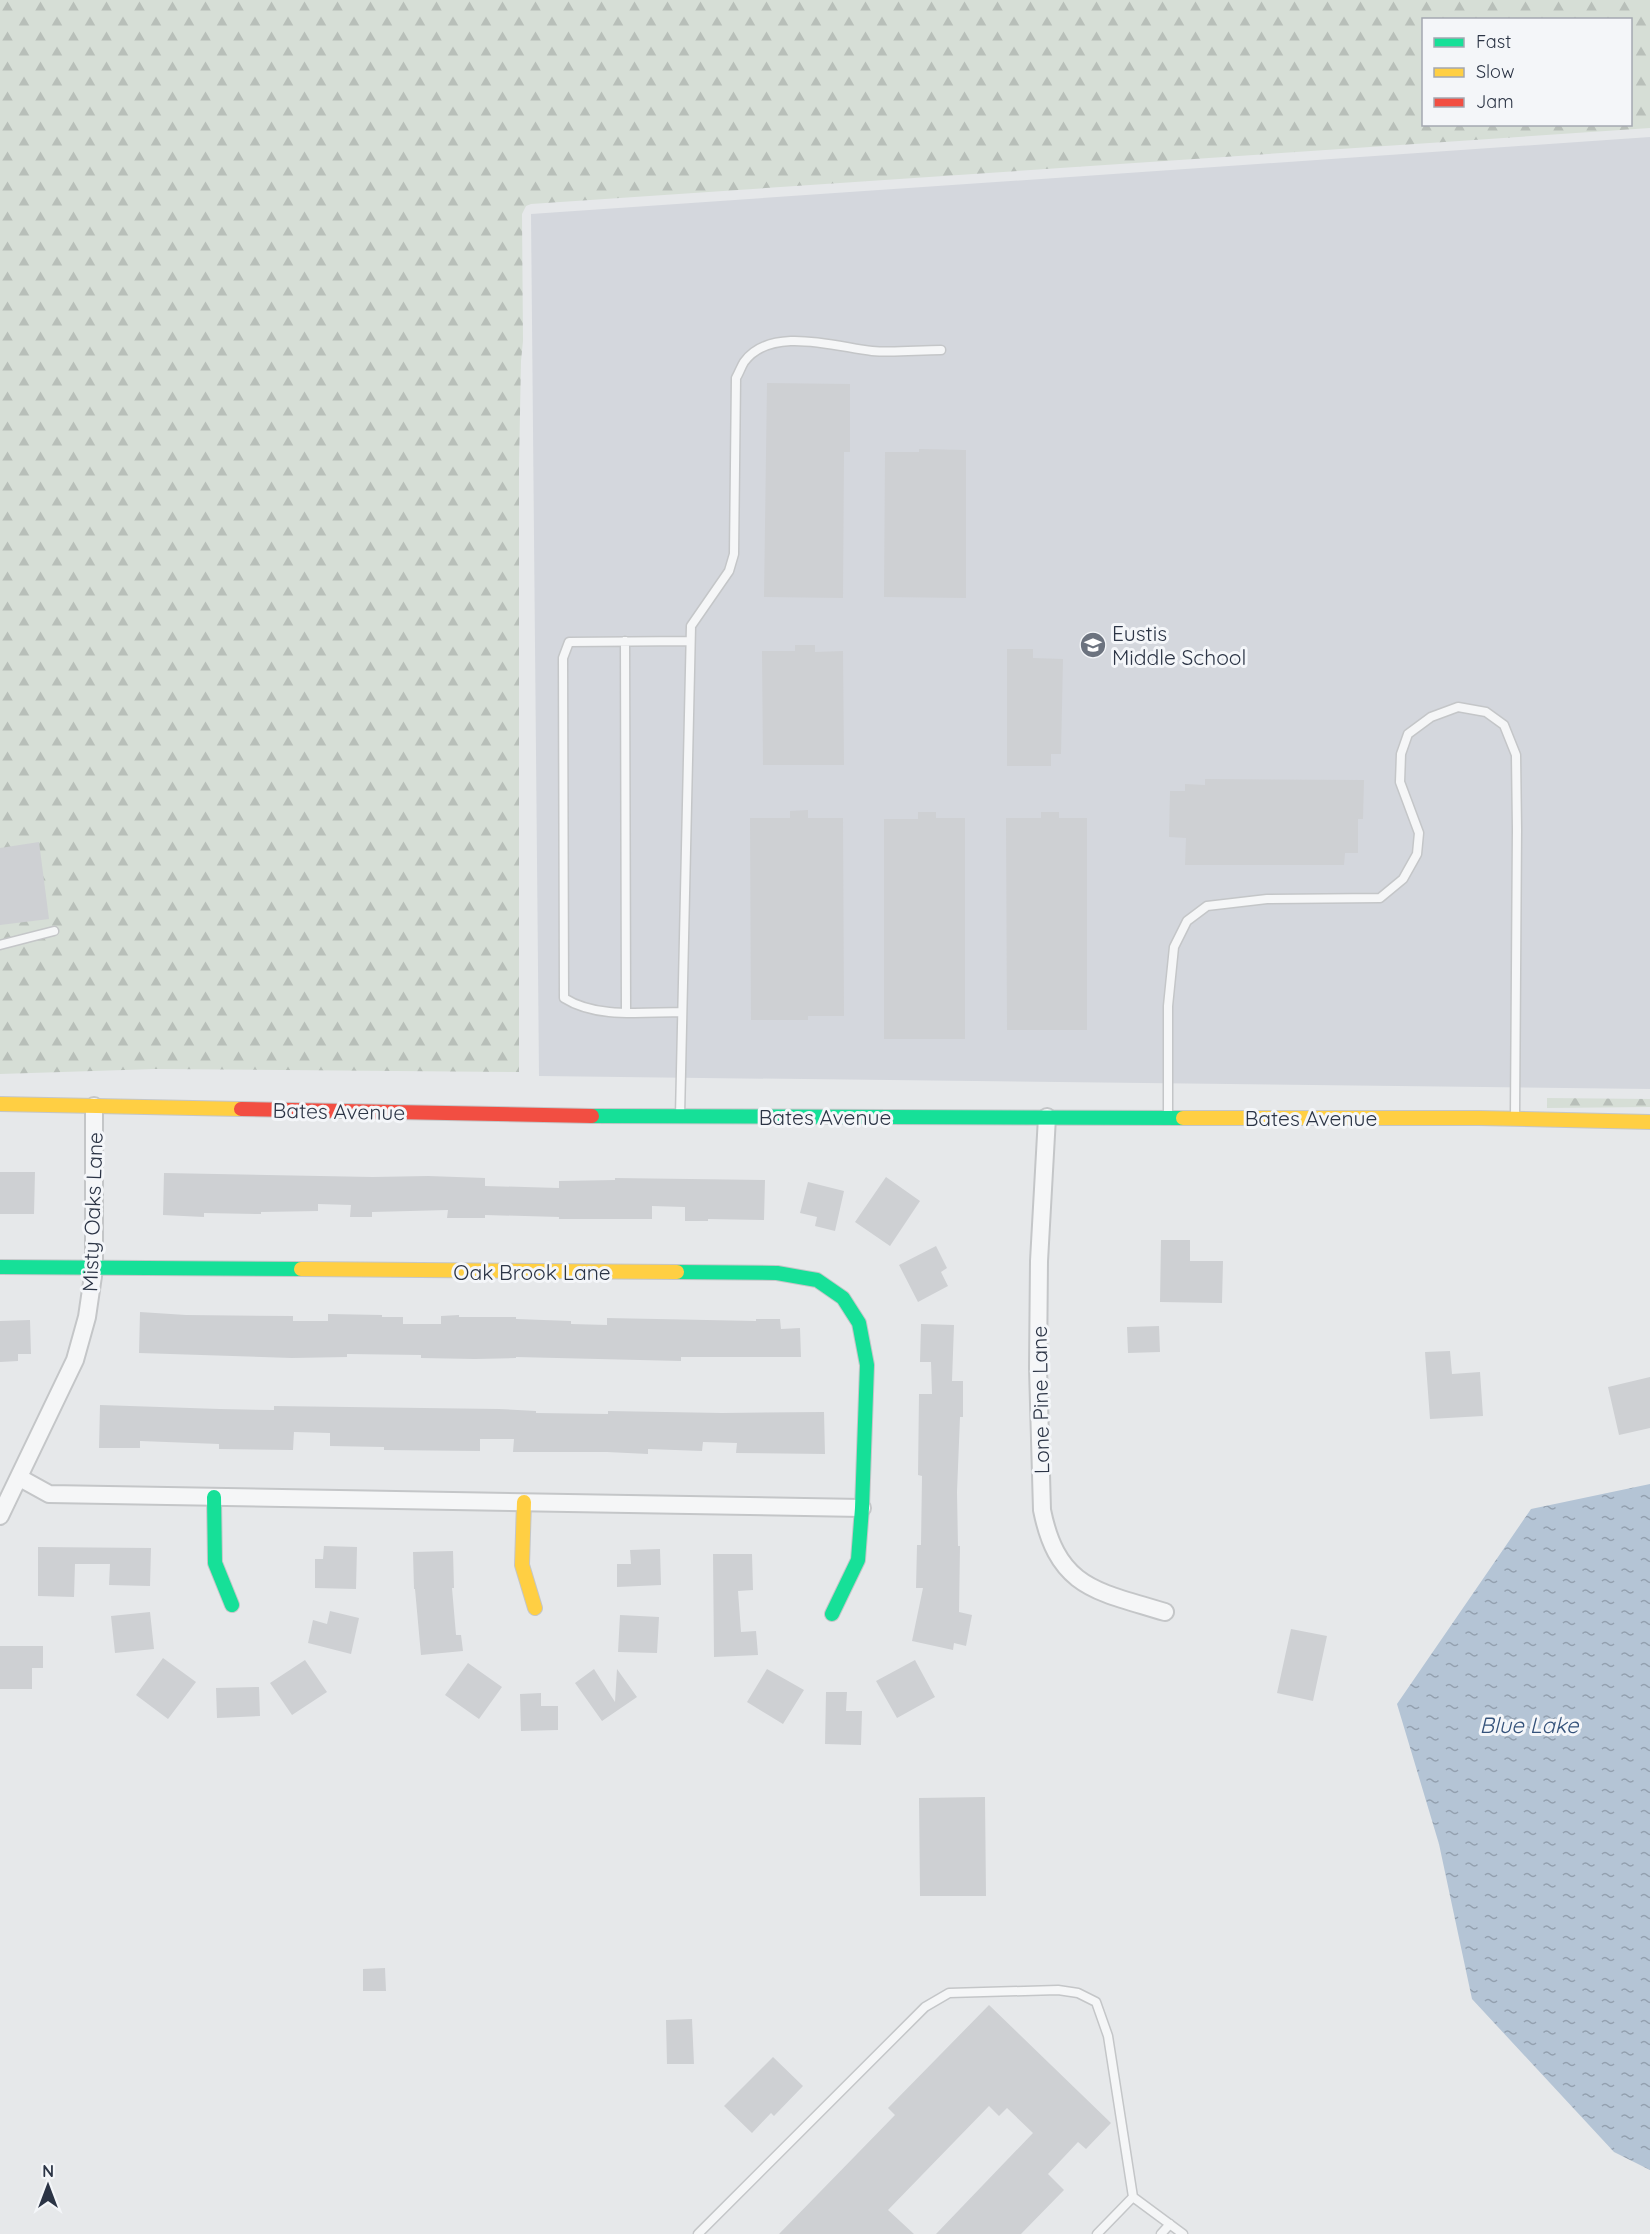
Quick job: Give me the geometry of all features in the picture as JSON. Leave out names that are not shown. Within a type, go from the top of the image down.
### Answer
[{"type":"street","name":"Bates Avenue","points":[[0,1104],[680,1117],[1515,1119],[1650,1122]]},
{"type":"street","name":"Misty Oaks Lane","points":[[0,1515],[20,1478],[75,1360],[87,1317],[94,1269],[94,1106]]},
{"type":"street","name":"Lone Pine Lane","points":[[1047,1117],[1039,1261],[1038,1368],[1042,1510],[1047,1533],[1058,1558],[1071,1573],[1092,1589],[1165,1612]]},
{"type":"street","name":"Oak Brook Lane","points":[[0,1267],[777,1273],[817,1280],[843,1298],[859,1323],[867,1365],[858,1560],[832,1614]]},
{"type":"street","points":[[20,1478],[49,1494],[862,1508]]},
{"type":"street","points":[[214,1497],[215,1563],[232,1605]]},
{"type":"street","points":[[524,1502],[522,1565],[535,1608]]},
{"type":"lane","points":[[680,1117],[691,626],[729,571],[734,554],[736,378],[745,360],[764,347],[778,342],[842,345],[872,351],[941,350]]},
{"type":"lane","points":[[625,641],[626,1012]]},
{"type":"lane","points":[[682,1012],[608,1012],[572,1004],[564,998],[562,658],[569,642],[690,641]]},
{"type":"lane","points":[[1168,1118],[1168,1006],[1174,947],[1187,921],[1207,906],[1267,899],[1380,898],[1403,879],[1417,854],[1419,833],[1400,782],[1401,754],[1408,734],[1431,717],[1458,707],[1486,712],[1504,724],[1516,755],[1515,1119]]},
{"type":"lane","points":[[0,945],[54,931]]},
{"type":"lane","points":[[698,2234],[925,2007],[949,1993],[1058,1990],[1078,1993],[1096,2002],[1108,2036],[1133,2197],[1183,2234]]},
{"type":"lane","points":[[1097,2234],[1133,2197]]},
{"type":"lane","points":[[1161,2234],[1170,2224]]},
{"type":"shaded area","name":"Eustis Middle School","points":[[1650,137],[1650,1089],[539,1076],[531,214]]},
{"type":"green space","points":[[0,0],[1650,0],[1650,128],[526,206],[522,214],[523,341],[519,465],[519,1072],[155,1069],[0,1074]]},
{"type":"green space","points":[[1547,1098],[1650,1099],[1650,1107],[1547,1108]]},
{"type":"water","name":"Blue Lake","points":[[1650,1484],[1650,2170],[1614,2152],[1472,1999],[1439,1844],[1397,1704],[1531,1509]]},
{"type":"building","points":[[767,383],[850,384],[850,452],[844,452],[843,598],[764,597]]},
{"type":"building","points":[[919,449],[966,450],[966,598],[884,597],[885,452],[919,452]]},
{"type":"building","points":[[795,645],[815,645],[815,652],[843,651],[844,765],[763,765],[762,651],[795,651]]},
{"type":"building","points":[[1007,649],[1033,649],[1033,658],[1063,659],[1061,754],[1051,754],[1051,766],[1007,766]]},
{"type":"building","points":[[1205,779],[1364,780],[1363,819],[1358,819],[1358,853],[1345,853],[1344,865],[1185,865],[1186,838],[1169,837],[1170,791],[1185,791],[1185,784],[1205,785]]},
{"type":"building","points":[[808,810],[808,818],[843,818],[844,1016],[808,1016],[808,1020],[751,1020],[750,818],[790,818],[790,811]]},
{"type":"building","points":[[918,812],[936,812],[936,818],[965,818],[965,1039],[884,1039],[884,819],[918,819]]},
{"type":"building","points":[[1041,812],[1059,812],[1059,818],[1087,818],[1087,1030],[1007,1030],[1006,818],[1041,818]]},
{"type":"building","points":[[39,842],[49,919],[0,925],[0,848]]},
{"type":"building","points":[[0,1172],[35,1172],[34,1214],[0,1214]]},
{"type":"building","points":[[164,1173],[485,1178],[485,1186],[559,1188],[559,1181],[615,1180],[615,1178],[765,1180],[764,1220],[685,1221],[685,1207],[652,1206],[652,1219],[559,1219],[559,1217],[485,1215],[485,1218],[447,1218],[448,1210],[372,1212],[372,1217],[350,1217],[351,1205],[318,1204],[318,1211],[261,1212],[261,1214],[204,1213],[204,1217],[163,1215]]},
{"type":"building","points":[[886,1177],[920,1201],[890,1246],[855,1222]]},
{"type":"building","points":[[808,1182],[844,1191],[835,1231],[815,1226],[817,1217],[800,1213]]},
{"type":"building","points":[[1161,1240],[1190,1240],[1190,1261],[1223,1261],[1222,1303],[1160,1302]]},
{"type":"building","points":[[936,1246],[947,1268],[941,1272],[948,1286],[918,1302],[899,1265]]},
{"type":"building","points":[[140,1312],[293,1316],[293,1321],[328,1321],[328,1314],[382,1315],[382,1317],[403,1317],[403,1324],[441,1324],[441,1316],[459,1315],[459,1317],[516,1317],[516,1319],[571,1321],[571,1324],[607,1325],[607,1318],[756,1321],[756,1319],[780,1319],[781,1329],[800,1328],[801,1357],[681,1357],[681,1361],[516,1357],[421,1358],[421,1355],[347,1354],[347,1357],[292,1358],[139,1353]]},
{"type":"building","points":[[30,1320],[31,1354],[18,1354],[18,1361],[0,1362],[0,1321]]},
{"type":"building","points":[[921,1324],[954,1325],[952,1381],[963,1381],[963,1417],[960,1417],[957,1492],[958,1546],[960,1546],[959,1612],[972,1615],[966,1646],[954,1643],[953,1650],[912,1641],[923,1588],[916,1588],[917,1545],[921,1545],[922,1476],[918,1475],[919,1394],[932,1394],[931,1362],[920,1362]]},
{"type":"building","points":[[1159,1326],[1160,1352],[1128,1353],[1127,1327]]},
{"type":"building","points":[[1450,1351],[1452,1374],[1480,1372],[1483,1416],[1430,1419],[1425,1352]]},
{"type":"building","points":[[1650,1377],[1650,1428],[1619,1435],[1608,1387]]},
{"type":"building","points":[[100,1405],[274,1410],[274,1406],[499,1409],[536,1411],[536,1413],[608,1414],[608,1411],[824,1412],[825,1454],[736,1453],[737,1443],[703,1442],[702,1451],[648,1449],[648,1454],[513,1452],[514,1439],[480,1439],[480,1451],[384,1450],[384,1447],[330,1446],[330,1433],[294,1432],[293,1450],[219,1449],[219,1444],[140,1441],[140,1448],[99,1448]]},
{"type":"building","points":[[324,1546],[357,1547],[356,1589],[315,1588],[315,1559],[323,1559]]},
{"type":"building","points":[[38,1547],[151,1548],[150,1586],[109,1585],[110,1564],[75,1564],[74,1597],[38,1596]]},
{"type":"building","points":[[660,1549],[661,1585],[617,1587],[617,1564],[631,1564],[630,1550]]},
{"type":"building","points":[[453,1551],[454,1588],[452,1588],[456,1635],[461,1635],[463,1651],[421,1655],[414,1589],[413,1552]]},
{"type":"building","points":[[713,1554],[752,1554],[753,1590],[738,1591],[741,1632],[756,1631],[758,1655],[714,1657]]},
{"type":"building","points":[[330,1611],[359,1618],[351,1654],[308,1643],[313,1620],[327,1624]]},
{"type":"building","points":[[150,1612],[154,1649],[115,1653],[111,1616]]},
{"type":"building","points":[[620,1615],[659,1617],[657,1653],[618,1652]]},
{"type":"building","points":[[1291,1629],[1327,1636],[1313,1701],[1277,1693]]},
{"type":"building","points":[[0,1646],[43,1646],[43,1668],[32,1668],[32,1689],[0,1689]]},
{"type":"building","points":[[163,1658],[196,1682],[168,1719],[136,1695]]},
{"type":"building","points":[[305,1660],[327,1692],[292,1715],[270,1683]]},
{"type":"building","points":[[915,1660],[935,1697],[897,1718],[876,1681]]},
{"type":"building","points":[[468,1663],[502,1687],[479,1719],[445,1695]]},
{"type":"building","points":[[594,1669],[615,1702],[617,1669],[637,1697],[602,1721],[575,1683]]},
{"type":"building","points":[[767,1669],[804,1690],[783,1724],[747,1702]]},
{"type":"building","points":[[259,1687],[260,1716],[217,1718],[216,1688]]},
{"type":"building","points":[[826,1692],[847,1692],[846,1711],[862,1711],[861,1745],[825,1744]]},
{"type":"building","points":[[541,1693],[541,1706],[558,1706],[558,1730],[521,1731],[520,1694]]},
{"type":"building","points":[[985,1797],[986,1896],[920,1896],[919,1798]]},
{"type":"building","points":[[385,1968],[386,1991],[363,1991],[363,1969]]},
{"type":"building","points":[[989,2005],[1111,2123],[1086,2149],[1078,2142],[1048,2174],[1064,2190],[1021,2234],[936,2234],[1033,2133],[1007,2108],[999,2116],[989,2106],[888,2210],[914,2234],[779,2234],[895,2115],[888,2108]]},
{"type":"building","points":[[692,2019],[694,2064],[667,2064],[666,2020]]},
{"type":"building","points":[[773,2057],[803,2086],[774,2116],[771,2113],[752,2133],[724,2106]]},
{"type":"traffic: fast","points":[[592,1116],[1183,1118]]},
{"type":"traffic: fast","points":[[0,1267],[301,1269]]},
{"type":"traffic: fast","points":[[677,1272],[777,1273],[817,1280],[843,1298],[859,1323],[867,1365],[858,1560],[832,1614]]},
{"type":"traffic: fast","points":[[214,1497],[215,1563],[232,1605]]},
{"type":"traffic: slow","points":[[0,1104],[241,1109]]},
{"type":"traffic: slow","points":[[1183,1118],[1479,1118],[1650,1122]]},
{"type":"traffic: slow","points":[[301,1269],[677,1272]]},
{"type":"traffic: slow","points":[[524,1502],[522,1565],[535,1608]]},
{"type":"traffic: jam","points":[[241,1109],[592,1116]]},
{"type":"place","name":"Eustis Middle School","points":[[1093,645]]}]
